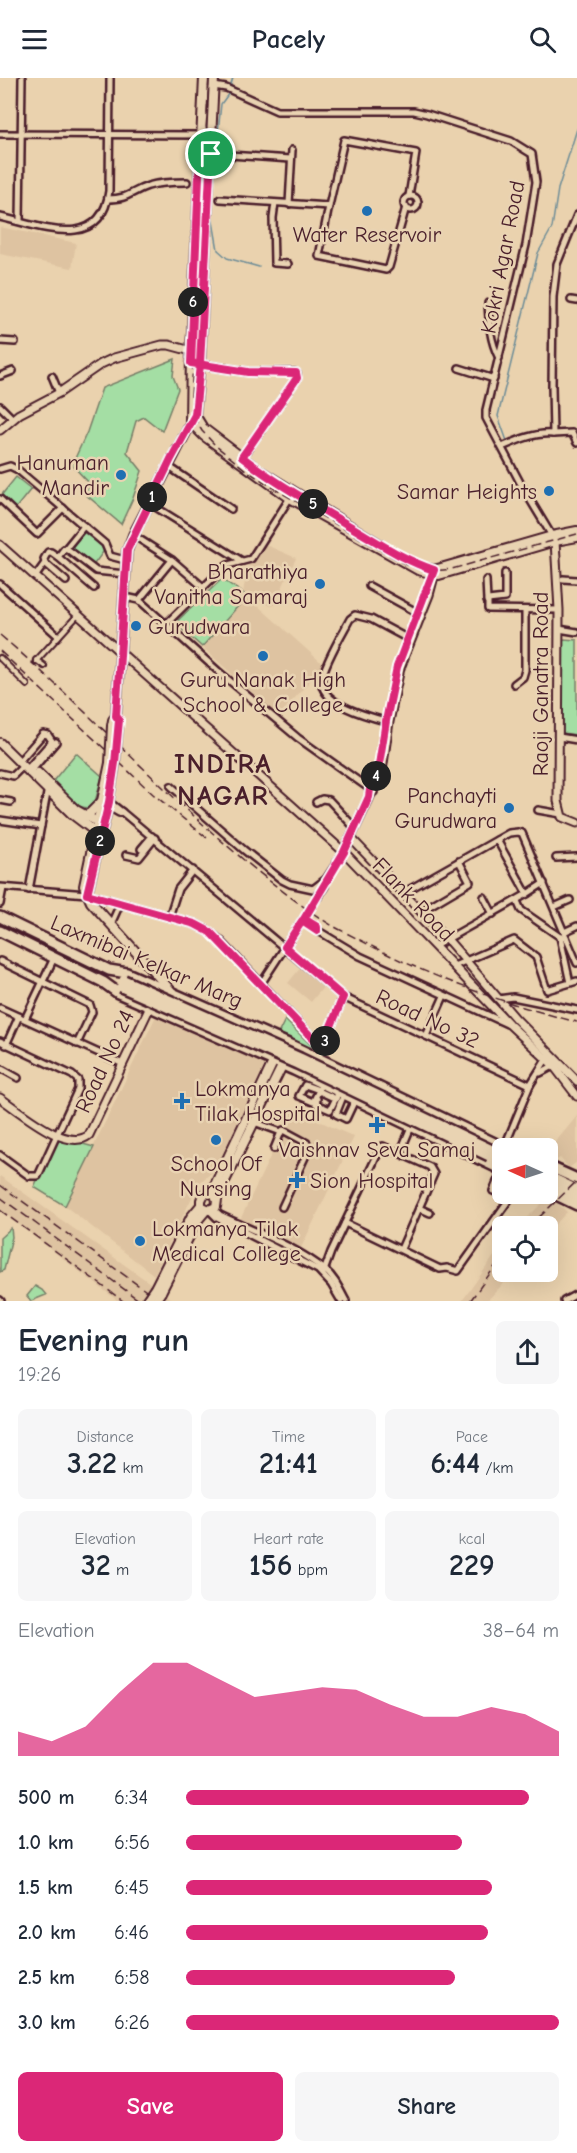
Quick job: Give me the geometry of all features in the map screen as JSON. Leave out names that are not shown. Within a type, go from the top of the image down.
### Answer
[{"type":"highway","name":"Laxmibai Kelkar Marg","points":[[0,916],[109,970],[127,973],[283,1041],[492,1144]]},
{"type":"highway","name":"Laxmibai Kelkar Marg","points":[[0,931],[103,982],[118,993],[310,1078],[321,1088],[353,1104],[411,1127],[492,1164]]},
{"type":"highway","points":[[109,970],[122,983],[491,1153]]},
{"type":"highway","points":[[103,982],[122,983]]},
{"type":"highway","points":[[558,1170],[577,1179]]},
{"type":"highway","points":[[558,1181],[577,1190]]},
{"type":"highway","points":[[558,1188],[577,1197]]},
{"type":"highway","points":[[558,1196],[577,1205]]},
{"type":"main road","points":[[204,78],[191,352],[193,418],[240,460],[291,495],[435,572],[577,531]]},
{"type":"main road","points":[[173,993],[91,902],[84,886],[101,824],[112,763],[125,560],[133,535],[193,418],[200,364],[204,269],[214,154],[214,82]]},
{"type":"main road","points":[[195,268],[204,269]]},
{"type":"main road","points":[[554,539],[577,537]]},
{"type":"main road","points":[[0,737],[98,835]]},
{"type":"main road","points":[[0,743],[29,765]]},
{"type":"main road","points":[[49,788],[84,816],[101,824]]},
{"type":"main road","points":[[84,816],[106,802]]},
{"type":"main road","points":[[214,1195],[254,1122],[278,1063],[283,1041]]},
{"type":"main road","points":[[155,1301],[158,1290],[197,1221],[207,1208],[217,1204],[214,1195],[278,1063],[293,1046]]},
{"type":"main road","points":[[207,1208],[203,1196],[214,1195]]},
{"type":"main road","points":[[146,1301],[158,1290]]},
{"type":"street","points":[[20,221],[22,78]]},
{"type":"street","points":[[0,217],[51,229],[78,231],[92,225],[99,217],[108,199],[110,78]]},
{"type":"street","name":"Kokri Agar Road","points":[[214,82],[277,111],[414,111],[428,114],[511,141],[532,154],[536,182],[527,235],[486,418],[523,488],[554,539]]},
{"type":"street","points":[[0,134],[79,132],[109,135],[166,133],[201,135]]},
{"type":"street","points":[[344,140],[416,153],[409,196],[405,201],[406,207],[389,267],[386,270],[319,256],[329,206],[344,140]]},
{"type":"street","points":[[289,204],[292,150]]},
{"type":"street","points":[[200,153],[291,159]]},
{"type":"street","points":[[108,199],[123,198],[159,183],[187,182]]},
{"type":"street","points":[[406,207],[412,210],[417,206],[417,200],[409,196]]},
{"type":"street","points":[[220,200],[329,206]]},
{"type":"street","points":[[275,203],[274,262],[288,264]]},
{"type":"street","points":[[553,434],[553,308],[557,264],[577,215]]},
{"type":"street","points":[[488,303],[489,331],[493,347],[499,358]]},
{"type":"street","points":[[0,341],[15,342]]},
{"type":"street","points":[[0,430],[12,418],[58,393],[90,370],[114,358],[162,345],[200,353]]},
{"type":"street","points":[[191,363],[248,372],[294,372],[297,375],[240,460]]},
{"type":"street","points":[[459,368],[494,379]]},
{"type":"street","points":[[0,376],[13,371]]},
{"type":"street","points":[[52,376],[58,393]]},
{"type":"street","points":[[0,406],[12,418]]},
{"type":"street","points":[[502,447],[536,435],[553,434],[572,433],[577,443]]},
{"type":"street","points":[[0,469],[10,466],[18,470],[105,544],[110,556],[125,560]]},
{"type":"street","points":[[168,466],[231,509]]},
{"type":"street","points":[[166,624],[221,570],[251,559],[291,495]]},
{"type":"street","points":[[0,500],[37,534],[63,508]]},
{"type":"street","points":[[149,503],[242,561]]},
{"type":"street","points":[[84,526],[66,548],[96,571],[125,574]]},
{"type":"street","points":[[133,535],[172,560],[203,587]]},
{"type":"street","name":"Raoji Ganatra Road","points":[[554,539],[559,610],[558,801],[561,814]]},
{"type":"street","name":"Flank Road","points":[[0,545],[344,852],[509,1024],[549,1056]]},
{"type":"street","points":[[58,557],[64,549]]},
{"type":"street","points":[[35,577],[45,563],[44,559],[48,552],[51,552],[94,588]]},
{"type":"street","points":[[139,600],[172,560]]},
{"type":"street","points":[[45,563],[66,582]]},
{"type":"street","points":[[171,786],[282,880],[313,889],[326,879],[344,852],[371,793],[381,763],[393,681],[435,572]]},
{"type":"street","points":[[487,601],[505,598],[505,573]]},
{"type":"street","points":[[563,579],[577,580]]},
{"type":"street","points":[[486,580],[489,610],[559,610]]},
{"type":"street","points":[[0,584],[58,636]]},
{"type":"street","points":[[369,586],[419,614]]},
{"type":"street","points":[[124,601],[130,598],[139,600],[298,738],[371,793]]},
{"type":"street","points":[[514,684],[522,678],[525,670],[525,610]]},
{"type":"street","points":[[44,666],[36,660],[78,615]]},
{"type":"street","points":[[387,722],[346,708],[333,701],[325,692],[322,679],[350,619],[355,615],[371,619],[408,640]]},
{"type":"street","points":[[559,629],[577,632]]},
{"type":"street","points":[[0,658],[27,685]]},
{"type":"street","points":[[43,734],[48,735],[52,741],[29,765],[43,734]]},
{"type":"street","points":[[559,737],[577,740]]},
{"type":"street","points":[[0,773],[13,776],[56,742]]},
{"type":"street","points":[[29,765],[42,771]]},
{"type":"street","points":[[29,890],[49,788]]},
{"type":"street","points":[[316,802],[322,799],[328,800],[355,828]]},
{"type":"street","points":[[0,800],[10,802]]},
{"type":"street","name":"Road No 32","points":[[106,802],[122,810],[122,813],[343,997],[530,1085]]},
{"type":"street","points":[[538,810],[561,814],[562,817],[577,823]]},
{"type":"street","points":[[0,822],[40,826]]},
{"type":"street","points":[[403,892],[497,840],[514,832],[522,833],[554,907],[574,982],[547,990],[536,957],[514,940],[454,966]]},
{"type":"street","points":[[143,851],[154,838]]},
{"type":"street","points":[[126,855],[138,858],[154,838]]},
{"type":"street","points":[[351,838],[447,939],[549,1056],[577,1081]]},
{"type":"street","points":[[497,840],[527,894]]},
{"type":"street","points":[[556,858],[577,857]]},
{"type":"street","points":[[421,911],[470,882],[459,861]]},
{"type":"street","points":[[169,917],[178,889],[193,870]]},
{"type":"street","points":[[317,931],[317,927],[304,919],[325,886],[326,879]]},
{"type":"street","points":[[435,946],[517,901],[544,882]]},
{"type":"street","points":[[0,904],[2,887],[87,892],[120,904],[195,924],[210,932],[322,1048]]},
{"type":"street","points":[[484,897],[493,914]]},
{"type":"street","points":[[554,907],[570,900]]},
{"type":"street","points":[[517,901],[521,910],[563,936],[577,963]]},
{"type":"street","points":[[111,924],[120,904]]},
{"type":"street","points":[[261,984],[302,921],[360,956],[509,1024]]},
{"type":"street","points":[[563,936],[577,926]]},
{"type":"street","points":[[0,1155],[29,1176],[36,1177],[78,1089],[78,1080],[72,1075],[2,1044],[22,1018],[54,958]]},
{"type":"street","points":[[0,961],[90,1005],[92,1012],[77,1044]]},
{"type":"street","points":[[426,1036],[444,996]]},
{"type":"street","points":[[310,1078],[343,997]]},
{"type":"street","points":[[498,999],[513,997],[577,1010]]},
{"type":"street","name":"Road No 24","points":[[0,1098],[57,1136],[83,1140],[89,1135],[150,1007]]},
{"type":"street","points":[[0,1008],[123,1064]]},
{"type":"street","points":[[510,1138],[530,1085],[549,1056]]},
{"type":"street","points":[[540,1073],[557,1064]]},
{"type":"street","points":[[557,1064],[577,1096]]},
{"type":"street","points":[[0,1068],[18,1078]]},
{"type":"street","points":[[321,1088],[316,1103],[322,1107],[330,1110],[340,1097]]},
{"type":"street","points":[[340,1097],[335,1114],[345,1119],[353,1104]]},
{"type":"street","points":[[254,1122],[281,1132],[283,1130],[304,1140],[308,1148],[282,1207]]},
{"type":"street","points":[[400,1153],[411,1127]]},
{"type":"street","points":[[274,1149],[281,1132]]},
{"type":"street","points":[[323,1271],[381,1147],[385,1146],[433,1170],[434,1174],[401,1249]]},
{"type":"street","points":[[345,1223],[440,1269],[460,1270],[505,1204]]},
{"type":"street","points":[[207,1208],[284,1245],[323,1271],[338,1285],[345,1301]]},
{"type":"street","points":[[419,1208],[430,1213]]},
{"type":"street","points":[[323,1271],[341,1301]]},
{"type":"street","points":[[564,1301],[577,1294]]},
{"type":"shaded area","points":[[0,227],[76,243],[72,268],[0,254]]},
{"type":"shaded area","points":[[266,545],[296,558],[274,605],[270,606],[243,592],[248,567]]},
{"type":"shaded area","name":"Guru Nanak High School & College","points":[[247,596],[324,665],[279,716],[202,647]]},
{"type":"shaded area","points":[[302,966],[325,985],[311,1002],[288,983]]},
{"type":"shaded area","name":"Lokmanya Tilak Hospital","points":[[156,1016],[265,1064],[215,1170],[199,1183],[154,1275],[65,1206]]},
{"type":"shaded area","name":"Sion Hospital","points":[[293,1109],[354,1137],[300,1250],[239,1222]]},
{"type":"shaded area","points":[[577,1116],[577,1162],[569,1168],[560,1158],[558,1159],[558,1139]]},
{"type":"shaded area","points":[[0,1176],[174,1301],[118,1301],[0,1210]]},
{"type":"shaded area","points":[[541,1204],[558,1204],[567,1212],[558,1221],[558,1216],[529,1216]]},
{"type":"shaded area","points":[[492,1259],[492,1282],[505,1282],[487,1301],[462,1301]]},
{"type":"green space","points":[[175,359],[173,376],[178,389],[162,431],[144,417],[136,421],[127,452],[142,471],[121,524],[85,494],[90,484],[72,465],[87,432],[102,388]]},
{"type":"green space","points":[[16,477],[31,489],[15,509],[0,497]]},
{"type":"green space","points":[[80,530],[106,548],[92,567],[66,549]]},
{"type":"green space","points":[[222,579],[247,596],[202,647],[175,623]]},
{"type":"green space","points":[[563,639],[577,640],[577,735],[562,733]]},
{"type":"green space","points":[[76,753],[102,776],[95,802],[88,808],[72,802],[53,781]]},
{"type":"green space","points":[[285,1020],[311,1045],[313,1051],[278,1034]]},
{"type":"green space","points":[[57,1137],[94,1147],[65,1206],[34,1187]]},
{"type":"green space","points":[[11,1228],[12,1237],[4,1270],[0,1272],[0,1238]]},
{"type":"green space","points":[[35,1286],[46,1295],[31,1301],[27,1296]]},
{"type":"waterway","points":[[230,88],[233,78]]},
{"type":"waterway","points":[[216,151],[221,104],[229,93]]},
{"type":"waterway","points":[[507,441],[498,416],[538,253],[552,228],[558,189],[577,129]]},
{"type":"waterway","points":[[213,181],[216,156]]},
{"type":"waterway","points":[[211,210],[218,250],[227,258],[259,267]]},
{"type":"railway","points":[[209,78],[191,398],[195,419],[202,431],[216,446],[246,470],[275,489],[405,564],[417,568],[452,569],[577,534]]},
{"type":"railway","points":[[0,635],[196,818],[277,887],[320,918],[412,966],[439,977],[521,1006],[577,1022]]},
{"type":"railway","points":[[0,651],[153,794],[207,838]]},
{"type":"railway","points":[[540,1216],[577,1181]]},
{"type":"railway","points":[[0,1185],[160,1301]]},
{"type":"railway","points":[[0,1197],[140,1301]]},
{"type":"railway","points":[[0,1210],[123,1301]]},
{"type":"railway","points":[[470,1301],[492,1271]]},
{"type":"place","name":"Water Reservoir","points":[[367,211]]},
{"type":"place","name":"Hanuman Mandir","points":[[121,475]]},
{"type":"place","name":"Samar Heights","points":[[549,491]]},
{"type":"place","name":"Bharathiya Vanitha Samaraj","points":[[320,584]]},
{"type":"place","name":"Gurudwara","points":[[136,626]]},
{"type":"place","name":"Guru Nanak High School & College","points":[[263,656]]},
{"type":"place","name":"Panchayti Gurudwara","points":[[509,808]]},
{"type":"place","name":"Lokmanya Tilak Hospital","points":[[182,1101]]},
{"type":"place","name":"Vaishnav Seva Samaj","points":[[377,1125]]},
{"type":"place","name":"School Of Nursing","points":[[216,1140]]},
{"type":"place","name":"Sion Hospital","points":[[297,1180]]},
{"type":"place","name":"Lokmanya Tilak Medical College","points":[[140,1241]]},
{"type":"district","name":"INDIRA NAGAR","points":[[223,779]]},
{"type":"route","points":[[211,154],[200,153],[191,363],[200,364],[256,373],[296,373],[297,378],[242,457],[257,470],[293,492],[392,550],[434,570],[397,667],[378,771],[369,797],[344,852],[304,919],[317,927],[317,931],[302,921],[285,947],[343,997],[322,1048],[210,932],[195,924],[87,894],[108,806],[115,763],[127,550],[195,415],[200,364],[211,154]]}]
